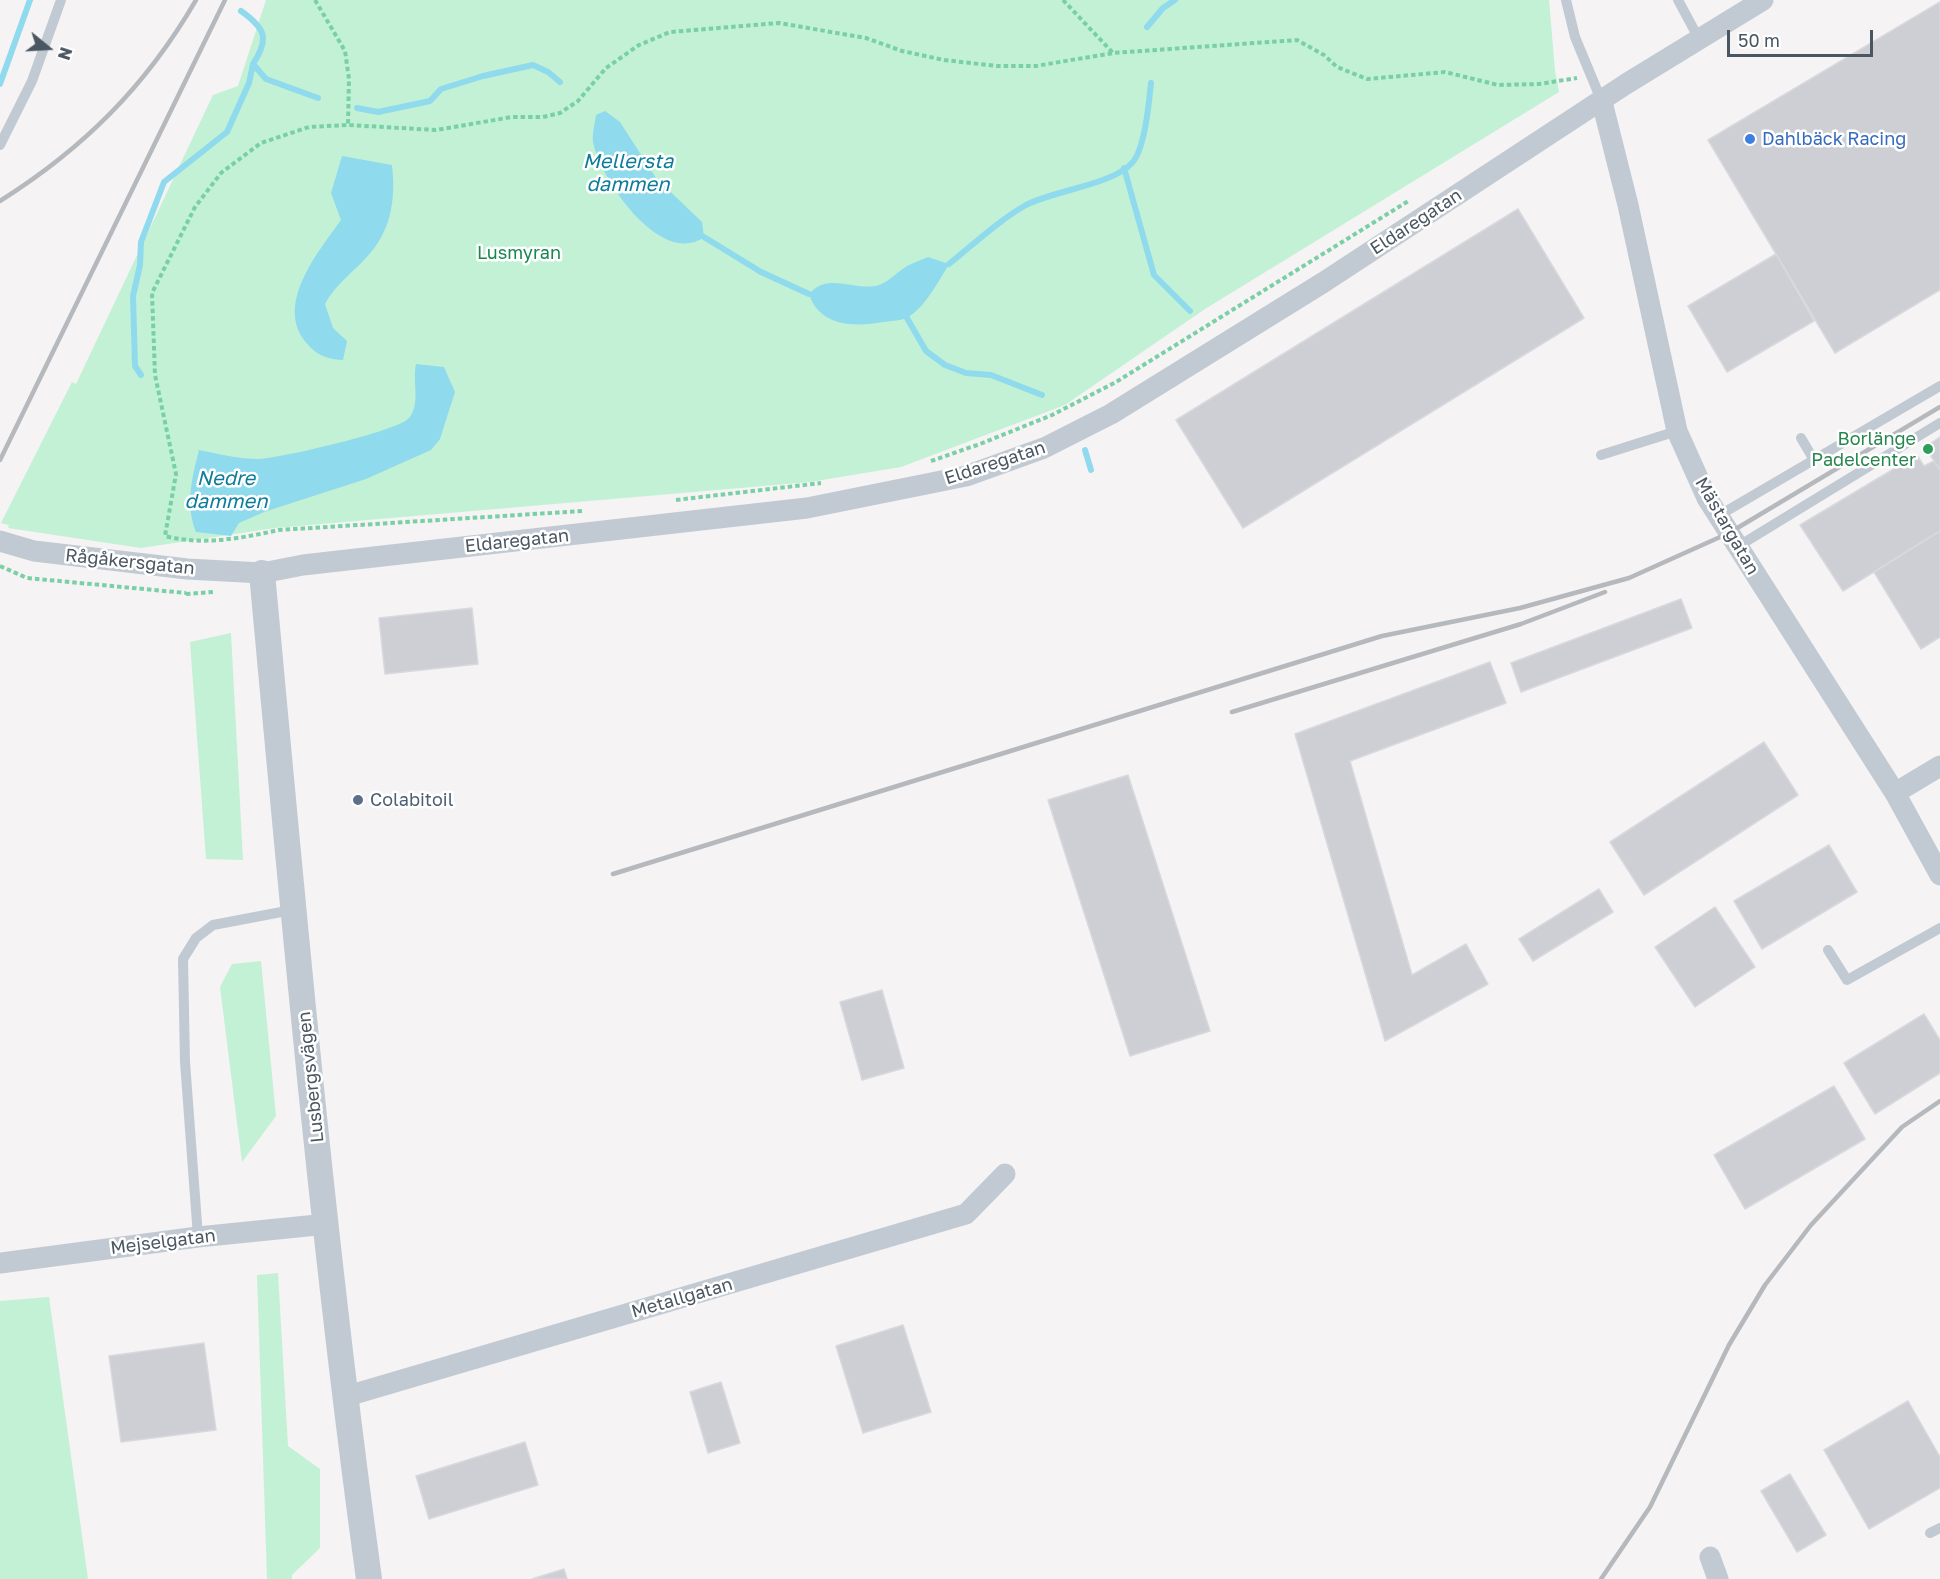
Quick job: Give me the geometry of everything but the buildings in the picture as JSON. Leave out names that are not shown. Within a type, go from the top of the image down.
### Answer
[{"type":"street","name":"Eldaregatan","points":[[262,573],[303,565],[807,508],[966,476],[1044,448],[1111,414],[1334,275],[1763,0]]},
{"type":"street","name":"Mästargatan","points":[[1602,102],[1628,205],[1677,431],[1718,516],[1895,793],[1940,875]]},
{"type":"street","name":"Rågåkersgatan","points":[[0,541],[34,551],[187,569],[262,573]]},
{"type":"street","name":"Lusbergsvägen","points":[[262,573],[293,910],[344,1397],[369,1579]]},
{"type":"street","points":[[1895,793],[1940,766]]},
{"type":"street","name":"Metallgatan","points":[[344,1397],[966,1214],[1005,1174]]},
{"type":"street","name":"Mejselgatan","points":[[0,1263],[198,1237],[327,1224]]},
{"type":"street","points":[[1710,1557],[1718,1579]]},
{"type":"lane","points":[[0,145],[32,81],[61,0]]},
{"type":"lane","points":[[1566,0],[1575,37],[1602,102]]},
{"type":"lane","points":[[1678,0],[1699,39]]},
{"type":"lane","points":[[1718,516],[1940,386]]},
{"type":"lane","points":[[1737,547],[1940,423]]},
{"type":"lane","points":[[1601,455],[1677,431]]},
{"type":"lane","points":[[1801,438],[1814,460]]},
{"type":"lane","points":[[198,1237],[185,1062],[183,959],[196,938],[213,925],[293,910]]},
{"type":"lane","points":[[1828,950],[1847,980],[1940,928]]},
{"type":"path","points":[[315,0],[345,51],[350,79],[348,125]]},
{"type":"path","points":[[1064,0],[1098,33],[1113,53]]},
{"type":"path","points":[[587,511],[279,530],[238,538],[185,542],[165,536],[176,474],[155,375],[152,293],[195,207],[221,173],[261,143],[309,127],[348,125],[436,130],[560,113],[578,101],[606,68],[639,45],[670,32],[779,23],[866,38],[902,51],[944,60],[997,66],[1036,66],[1113,53],[1297,40],[1324,55],[1337,68],[1367,79],[1445,72],[1498,85],[1539,84],[1590,76]]},
{"type":"path","points":[[927,462],[980,444],[1052,415],[1116,381],[1420,193]]},
{"type":"path","points":[[667,502],[826,482]]},
{"type":"green space","name":"Lusmyran","points":[[266,0],[1549,0],[1559,92],[1205,309],[1065,405],[901,467],[810,482],[275,528],[141,548],[8,528],[9,525],[1,523],[72,382],[76,384],[213,95],[238,86]]},
{"type":"green space","points":[[231,633],[243,860],[206,859],[190,642]]},
{"type":"green space","points":[[261,961],[276,1116],[242,1162],[220,987],[232,964]]},
{"type":"green space","points":[[278,1273],[288,1446],[320,1469],[320,1548],[292,1575],[292,1579],[267,1579],[257,1275]]},
{"type":"green space","points":[[49,1297],[88,1579],[0,1579],[0,1301]]},
{"type":"water","name":"Mellersta dammen","points":[[605,111],[620,122],[656,178],[702,222],[704,237],[687,243],[670,240],[652,230],[635,215],[620,196],[607,177],[593,142],[596,115]]},
{"type":"water","points":[[342,156],[392,165],[393,178],[390,215],[381,238],[365,259],[333,291],[325,304],[333,328],[347,341],[343,360],[321,355],[308,345],[297,325],[295,309],[304,277],[341,220],[331,193]]},
{"type":"water","points":[[928,257],[949,264],[925,302],[904,319],[861,324],[839,322],[821,313],[809,294],[816,287],[825,284],[879,285],[907,266]]},
{"type":"water","name":"Nedre dammen","points":[[416,364],[444,367],[455,392],[440,439],[431,450],[366,479],[264,512],[239,523],[231,536],[196,532],[190,501],[199,450],[259,459],[313,449],[384,430],[401,423],[413,412]]},
{"type":"waterway","points":[[0,84],[30,0]]},
{"type":"waterway","points":[[1147,27],[1163,8],[1175,0]]},
{"type":"waterway","points":[[241,11],[260,28],[262,47],[253,64],[266,79],[318,98]]},
{"type":"waterway","points":[[141,375],[135,366],[133,296],[140,265],[141,242],[164,182],[227,132],[249,83],[253,64]]},
{"type":"waterway","points":[[357,108],[378,112],[430,101],[441,89],[483,76],[533,65],[548,72],[560,82]]},
{"type":"waterway","points":[[949,264],[996,225],[1026,205],[1111,177],[1132,163],[1143,137],[1151,83]]},
{"type":"waterway","points":[[1124,168],[1154,275],[1190,311]]},
{"type":"waterway","points":[[704,237],[761,272],[809,294]]},
{"type":"waterway","points":[[907,318],[926,351],[945,365],[966,373],[991,375],[1042,395]]},
{"type":"waterway","points":[[1085,450],[1091,470]]},
{"type":"railway","points":[[0,201],[59,159],[111,113],[156,60],[196,0]]},
{"type":"railway","points":[[0,460],[225,0]]},
{"type":"railway","points":[[613,874],[1382,636],[1520,608],[1629,578],[1729,533],[1940,407]]},
{"type":"railway","points":[[1232,712],[1521,624],[1605,592]]},
{"type":"railway","points":[[1601,1579],[1650,1507],[1729,1345],[1765,1285],[1811,1225],[1902,1127],[1940,1101]]},
{"type":"place","name":"Dahlbäck Racing","points":[[1750,139]]},
{"type":"place","name":"Borlänge Padelcenter","points":[[1928,449]]},
{"type":"place","name":"Colabitoil","points":[[358,800]]}]
